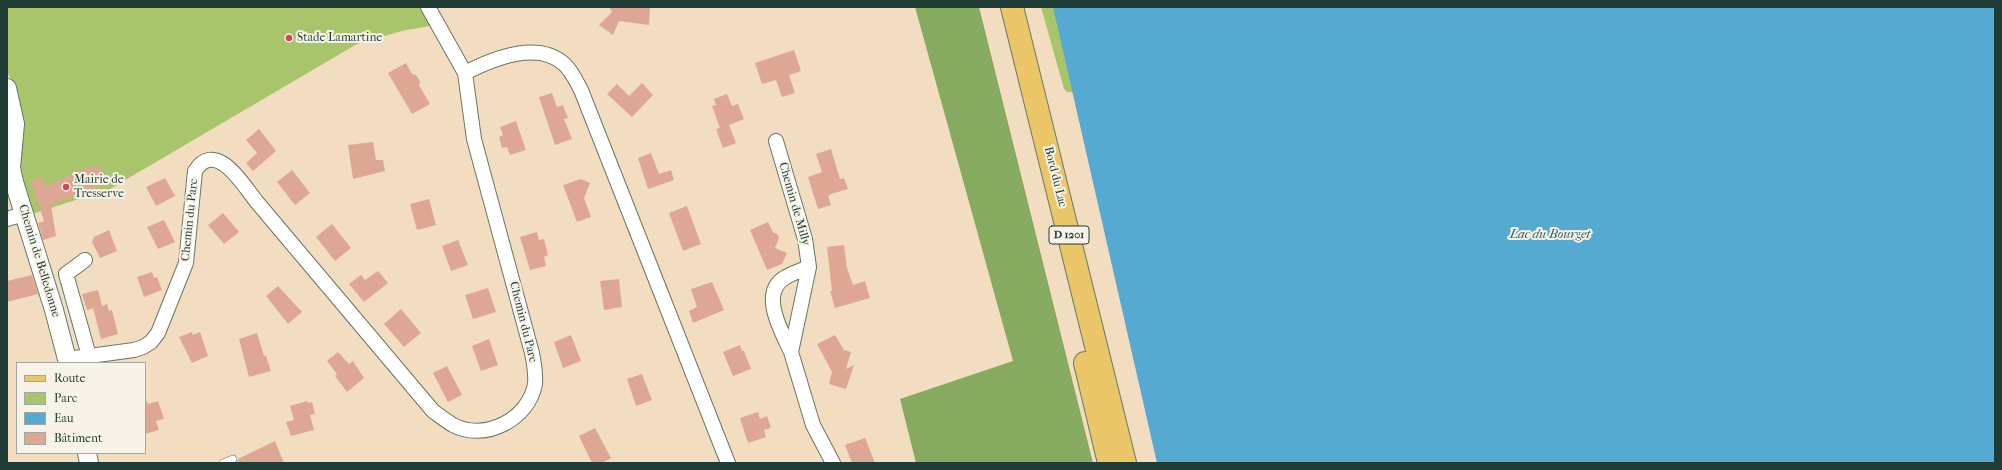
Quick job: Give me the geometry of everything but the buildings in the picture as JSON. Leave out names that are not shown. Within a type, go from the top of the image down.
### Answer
[{"type":"main road","name":"Bord du Lac","points":[[996,7],[1010,54],[1109,463]]},
{"type":"main road","name":"Bord du Lac","points":[[1012,7],[1125,463]]},
{"type":"street","points":[[428,7],[465,73],[497,60],[520,53],[534,53],[556,59],[564,64],[573,75],[581,90],[728,463]]},
{"type":"street","name":"Chemin du Parc","points":[[67,361],[143,347],[155,338],[186,263],[195,171],[199,165],[205,162],[219,161],[231,169],[256,201],[433,411],[454,426],[479,430],[496,428],[519,414],[532,394],[535,383],[532,353],[474,139],[465,73]]},
{"type":"street","name":"Chemin de Belledonne","points":[[7,88],[15,124],[11,168],[12,194],[24,214],[54,310],[67,361]]},
{"type":"street","name":"Chemin de Milly","points":[[776,141],[805,239],[809,268],[791,352]]},
{"type":"street","points":[[7,219],[24,214]]},
{"type":"street","points":[[85,260],[66,274],[89,356]]},
{"type":"street","name":"Chemin de Milly","points":[[809,268],[785,277],[778,283],[772,296],[773,306],[791,352],[813,425],[833,463]]},
{"type":"lane","points":[[223,463],[232,459]]},
{"type":"green space","points":[[7,7],[423,7],[435,25],[402,31],[357,44],[110,189],[29,215],[20,174],[24,129],[16,89],[7,72]]},
{"type":"green space","points":[[915,7],[979,7],[1093,463],[916,463],[900,399],[1013,361]]},
{"type":"green space","points":[[1041,7],[1079,7],[1092,93],[1067,92],[1064,89]]},
{"type":"water","name":"Lac du Bourget","points":[[1053,7],[1995,7],[1995,463],[1157,463]]},
{"type":"place","name":"Stade Lamartine","points":[[289,38]]},
{"type":"place","name":"Mairie de Tresserve","points":[[66,187]]}]
